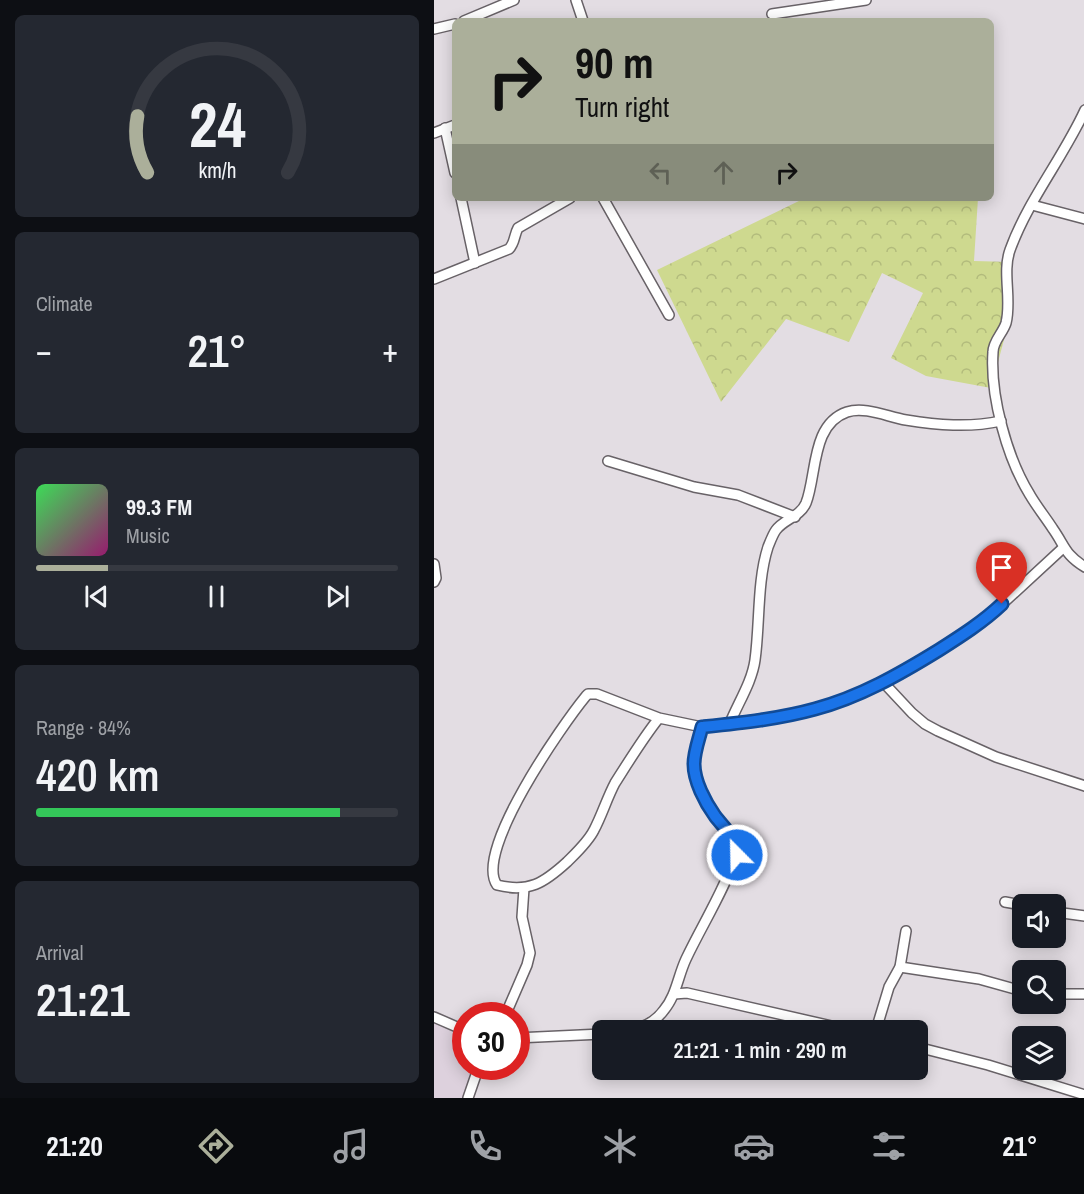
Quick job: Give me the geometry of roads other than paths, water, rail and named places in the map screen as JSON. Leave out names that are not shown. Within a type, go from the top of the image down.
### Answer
[{"type":"street","points":[[471,18],[514,0]]},
{"type":"street","points":[[576,0],[582,18]]},
{"type":"street","points":[[772,14],[820,4],[866,0]]},
{"type":"street","points":[[434,29],[452,25]]},
{"type":"street","points":[[1085,110],[1031,205],[1008,253],[1006,323],[992,349],[996,397],[1005,439],[1021,478],[1029,495],[1055,531],[1063,548],[1085,567]]},
{"type":"street","points":[[434,133],[452,126]]},
{"type":"street","points":[[445,128],[452,160]]},
{"type":"street","points":[[462,201],[475,263]]},
{"type":"street","points":[[434,279],[509,249],[514,244],[514,236],[518,228],[565,201]]},
{"type":"street","points":[[605,201],[669,315]]},
{"type":"street","points":[[1031,205],[1085,219]]},
{"type":"street","points":[[730,723],[755,662],[761,590],[768,547],[776,530],[787,520],[795,517],[804,507],[815,459],[828,426],[836,417],[849,411],[862,410],[935,424],[984,424],[1001,421]]},
{"type":"street","points":[[608,461],[694,487],[738,495],[795,517]]},
{"type":"street","points":[[659,718],[614,785],[594,830],[584,845],[547,879],[516,889],[497,885],[492,876],[500,839],[525,785],[570,716],[586,696],[592,694],[659,718],[702,727],[784,717],[816,709],[848,699],[883,682],[918,663],[988,618],[1063,548]]},
{"type":"street","points":[[434,564],[436,578],[434,582]]},
{"type":"street","points":[[883,682],[912,713],[938,731],[996,757],[1085,786]]},
{"type":"street","points":[[655,1020],[666,1009],[674,994],[684,963],[737,855],[734,839],[706,801],[695,773],[694,763],[702,727]]},
{"type":"street","points":[[511,1002],[530,953],[522,917],[524,888]]},
{"type":"street","points":[[1005,902],[1012,903]]},
{"type":"street","points":[[1066,913],[1085,916]]},
{"type":"street","points":[[879,1020],[889,987],[900,967],[906,931]]},
{"type":"street","points":[[900,967],[979,979],[1012,988]]},
{"type":"street","points":[[674,994],[687,993],[805,1020]]},
{"type":"street","points":[[1066,994],[1085,994]]},
{"type":"street","points":[[434,1017],[452,1025]]},
{"type":"street","points":[[530,1037],[592,1034]]},
{"type":"street","points":[[928,1050],[988,1065],[1085,1095]]},
{"type":"street","points":[[468,1098],[474,1080]]}]
